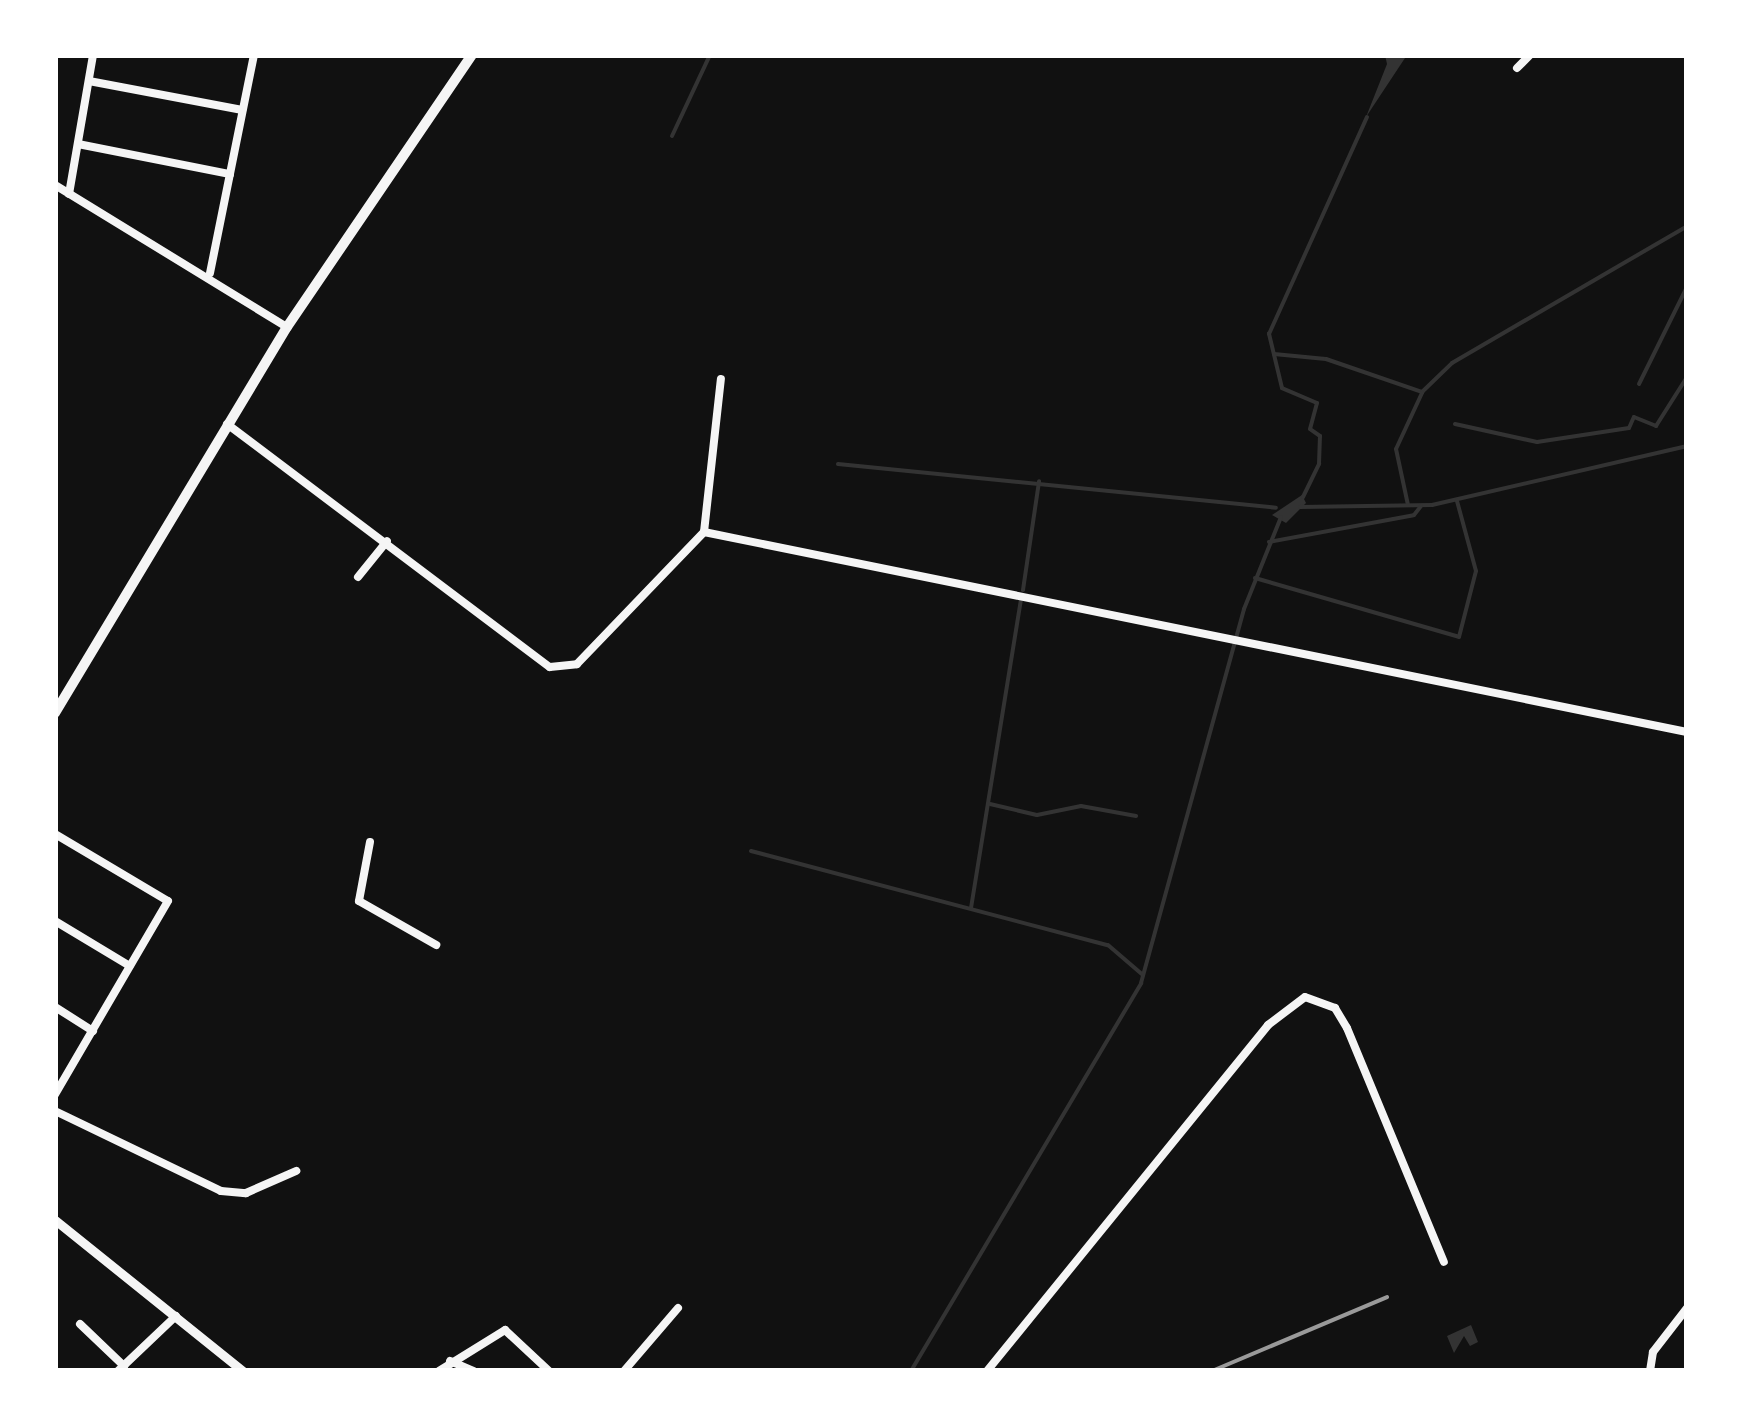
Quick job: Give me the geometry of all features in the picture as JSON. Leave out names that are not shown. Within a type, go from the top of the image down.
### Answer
[{"type":"main road","points":[[55,714],[288,327],[472,55]]},
{"type":"street","points":[[70,194],[94,55]]},
{"type":"street","points":[[210,274],[254,55]]},
{"type":"street","points":[[1517,68],[1530,55]]},
{"type":"street","points":[[89,81],[242,110]]},
{"type":"street","points":[[78,144],[230,174]]},
{"type":"street","points":[[55,185],[210,274],[288,327]]},
{"type":"street","points":[[227,424],[386,541],[512,647],[565,670],[704,532],[722,378]]},
{"type":"street","points":[[704,532],[1237,634],[1687,732]]},
{"type":"street","points":[[358,576],[386,541]]},
{"type":"street","points":[[55,834],[168,900],[55,1093]]},
{"type":"street","points":[[370,842],[360,902],[436,945]]},
{"type":"street","points":[[55,921],[130,966]]},
{"type":"street","points":[[987,1371],[1268,1025],[1305,997],[1335,1008],[1348,1028],[1444,1262]]},
{"type":"street","points":[[55,1008],[93,1031]]},
{"type":"street","points":[[55,1111],[222,1191],[246,1193],[296,1171]]},
{"type":"street","points":[[55,1220],[243,1371]]},
{"type":"street","points":[[624,1371],[678,1308]]},
{"type":"street","points":[[1650,1371],[1652,1352],[1687,1308]]},
{"type":"street","points":[[80,1324],[121,1368],[176,1316]]},
{"type":"street","points":[[440,1371],[450,1361],[505,1330],[549,1371]]},
{"type":"street","points":[[450,1361],[474,1371]]},
{"type":"shaded area","points":[[1385,55],[1407,55],[1366,117],[1387,64]]},
{"type":"shaded area","points":[[1302,495],[1306,503],[1286,523],[1272,515]]},
{"type":"shaded area","points":[[1471,1325],[1478,1342],[1470,1346],[1464,1336],[1454,1353],[1447,1336]]},
{"type":"waterway","points":[[672,136],[710,55]]},
{"type":"waterway","points":[[1303,497],[1319,464],[1320,436],[1310,429],[1317,403],[1282,388],[1269,334],[1367,117]]},
{"type":"waterway","points":[[1274,354],[1326,359],[1422,392],[1452,363],[1687,226]]},
{"type":"waterway","points":[[1639,384],[1687,287]]},
{"type":"waterway","points":[[1455,424],[1537,442],[1629,428],[1634,417],[1656,426],[1687,377]]},
{"type":"waterway","points":[[1408,505],[1396,449],[1422,393]]},
{"type":"waterway","points":[[1300,507],[1432,505],[1687,446]]},
{"type":"waterway","points":[[838,464],[1276,508]]},
{"type":"waterway","points":[[1023,590],[1039,481]]},
{"type":"waterway","points":[[1255,578],[1459,637],[1476,571],[1457,501]]},
{"type":"waterway","points":[[1269,542],[1414,515],[1421,506]]},
{"type":"waterway","points":[[911,1371],[1141,983],[1244,609],[1281,517]]},
{"type":"waterway","points":[[971,908],[1021,598]]},
{"type":"waterway","points":[[990,804],[1037,815],[1081,806],[1136,816]]},
{"type":"waterway","points":[[751,851],[1108,945],[1143,975]]},
{"type":"railway","points":[[1212,1371],[1387,1297]]}]
